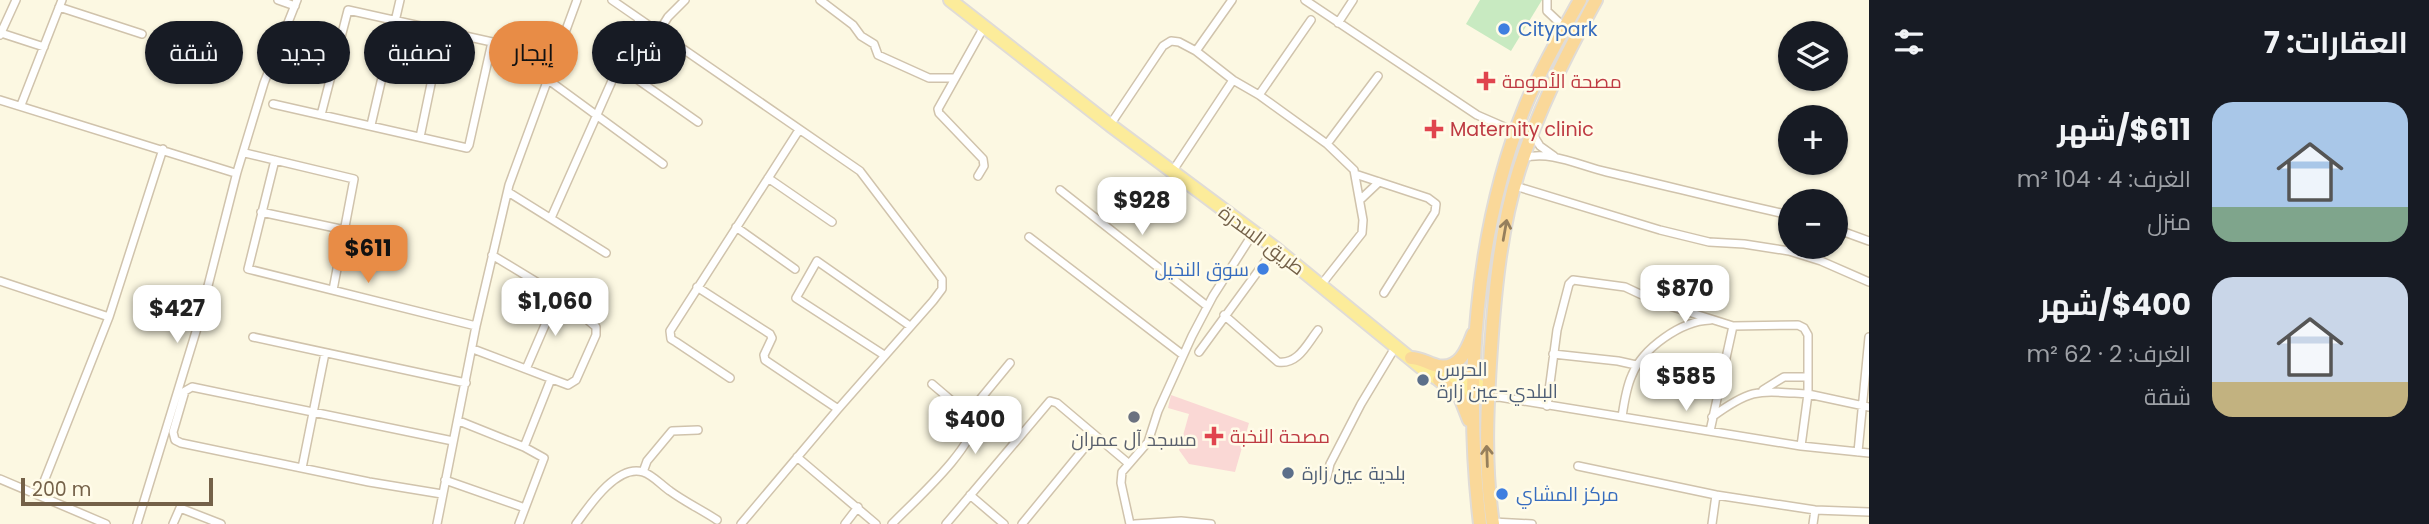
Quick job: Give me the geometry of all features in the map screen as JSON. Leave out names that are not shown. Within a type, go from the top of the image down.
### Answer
[{"type":"highway","points":[[1473,438],[1478,321],[1489,230],[1516,132],[1532,89],[1580,0]]},
{"type":"highway","points":[[1489,523],[1487,456],[1497,276],[1515,186],[1532,133],[1560,65],[1596,0]]},
{"type":"highway","points":[[1411,358],[1441,366],[1453,364],[1466,352],[1478,321]]},
{"type":"highway","points":[[1439,380],[1463,401],[1489,523]]},
{"type":"main road","name":"طريق السدرة","points":[[950,0],[1110,125],[1275,248],[1439,380],[1473,389]]},
{"type":"main road","points":[[1411,358],[1492,396]]},
{"type":"street","points":[[16,0],[0,34],[44,47]]},
{"type":"street","points":[[137,524],[198,325],[237,172],[245,153],[268,70],[296,3],[278,0]]},
{"type":"street","points":[[371,125],[400,0]]},
{"type":"street","points":[[568,21],[576,0]]},
{"type":"street","points":[[612,0],[639,20]]},
{"type":"street","points":[[666,21],[685,0]]},
{"type":"street","points":[[820,0],[874,44],[878,55],[929,78],[955,78]]},
{"type":"street","points":[[1196,51],[1231,0]]},
{"type":"street","points":[[1305,0],[1477,115],[1516,132]]},
{"type":"street","points":[[1338,23],[1353,0]]},
{"type":"street","points":[[1547,0],[1547,11],[1564,28]]},
{"type":"street","points":[[21,105],[60,4],[142,34]]},
{"type":"street","points":[[321,115],[347,10],[400,21]]},
{"type":"street","points":[[1259,96],[1311,20]]},
{"type":"street","points":[[978,176],[984,166],[983,159],[938,111],[984,27]]},
{"type":"street","points":[[1110,125],[1163,47],[1171,41],[1196,51],[1233,80],[1327,144],[1354,170],[1360,200],[1362,233],[1321,285]]},
{"type":"street","points":[[686,52],[864,175],[938,271],[943,282],[942,289],[741,524]]},
{"type":"street","points":[[274,104],[464,148],[468,147],[489,55]]},
{"type":"street","points":[[1327,144],[1378,76]]},
{"type":"street","points":[[1172,172],[1233,80]]},
{"type":"street","points":[[420,137],[431,84]]},
{"type":"street","points":[[437,524],[492,255],[508,192],[545,84]]},
{"type":"street","points":[[554,84],[663,164]]},
{"type":"street","points":[[551,218],[611,84]]},
{"type":"street","points":[[644,84],[698,122]]},
{"type":"street","points":[[0,100],[237,172]]},
{"type":"street","points":[[730,378],[676,342],[670,336],[670,329],[799,130]]},
{"type":"street","points":[[1532,133],[1540,146],[1558,158]]},
{"type":"street","points":[[39,494],[109,317],[163,149]]},
{"type":"street","points":[[245,153],[354,179],[333,290]]},
{"type":"street","points":[[1523,159],[1539,155],[1558,158],[1778,212]]},
{"type":"street","points":[[275,160],[248,270],[476,326]]},
{"type":"street","points":[[1355,174],[1428,198],[1436,204],[1435,212],[1384,293]]},
{"type":"street","points":[[768,178],[832,222]]},
{"type":"street","points":[[1360,200],[1379,183]]},
{"type":"street","points":[[1515,186],[1648,227],[1709,242],[1789,251],[1821,261],[1869,282]]},
{"type":"street","points":[[1060,190],[1207,306]]},
{"type":"street","points":[[508,192],[606,253]]},
{"type":"street","points":[[261,212],[345,230]]},
{"type":"street","points":[[736,227],[795,269]]},
{"type":"street","points":[[1211,524],[1132,524],[1121,483],[1122,472],[1148,442],[1158,411],[1207,306],[1254,232]]},
{"type":"street","points":[[1848,233],[1869,240]]},
{"type":"street","points":[[1029,237],[1183,355]]},
{"type":"street","points":[[1199,352],[1275,248]]},
{"type":"street","points":[[473,349],[568,384],[574,383],[597,331],[594,323],[558,295],[492,255]]},
{"type":"street","points":[[884,355],[796,298],[817,261],[910,326]]},
{"type":"street","points":[[1547,405],[1557,330],[1569,284],[1573,280],[1625,287],[1657,302],[1733,326],[1798,325],[1804,328],[1808,335],[1808,394],[1801,446]]},
{"type":"street","points":[[0,281],[109,317]]},
{"type":"street","points":[[697,287],[770,334],[772,338],[764,355],[765,360],[838,409]]},
{"type":"street","points":[[526,369],[558,295]]},
{"type":"street","points":[[1224,315],[1278,362],[1283,363],[1294,360],[1318,330]]},
{"type":"street","points":[[1622,417],[1636,365],[1674,332],[1694,323],[1710,320]]},
{"type":"street","points":[[1710,431],[1733,326]]},
{"type":"street","points":[[253,337],[466,383]]},
{"type":"street","points":[[1858,452],[1866,406],[1869,337]]},
{"type":"street","points":[[1327,477],[1330,464],[1356,412],[1396,346]]},
{"type":"street","points":[[302,468],[326,353]]},
{"type":"street","points":[[1553,354],[1636,365]]},
{"type":"street","points":[[968,414],[1010,363]]},
{"type":"street","points":[[1712,417],[1735,400],[1763,390],[1784,377],[1808,377]]},
{"type":"street","points":[[524,447],[551,379]]},
{"type":"street","points":[[892,524],[964,448],[975,425],[968,414],[932,384]]},
{"type":"street","points":[[442,494],[181,443],[175,440],[173,432],[185,391],[189,388],[453,441]]},
{"type":"street","points":[[1763,390],[1808,394],[1866,406]]},
{"type":"street","points":[[1492,396],[1801,446],[1869,453]]},
{"type":"street","points":[[946,524],[1051,401],[1057,403],[1128,463]]},
{"type":"street","points":[[459,421],[524,447],[544,459],[519,524]]},
{"type":"street","points":[[643,472],[647,461],[672,431],[698,430]]},
{"type":"street","points":[[1022,524],[1095,435]]},
{"type":"street","points":[[797,457],[876,524]]},
{"type":"street","points":[[1578,466],[1716,495],[1815,510],[1869,512]]},
{"type":"street","points":[[576,524],[604,489],[628,472],[643,472],[717,520]]},
{"type":"street","points":[[0,480],[106,524]]},
{"type":"street","points":[[445,480],[525,508]]},
{"type":"street","points":[[970,495],[1004,524]]},
{"type":"street","points":[[1712,524],[1716,495]]},
{"type":"street","points":[[845,524],[858,507]]},
{"type":"street","points":[[173,524],[180,508],[221,524]]},
{"type":"street","points":[[1813,524],[1815,510]]},
{"type":"street","points":[[1489,523],[1532,524]]},
{"type":"shaded area","name":"مصحة النخبة","points":[[1171,395],[1249,423],[1235,472],[1189,464],[1179,450],[1189,414],[1168,408]]},
{"type":"green space","points":[[1480,0],[1542,0],[1511,51],[1466,24]]},
{"type":"place","name":"Citypark","points":[[1504,29]]},
{"type":"place","name":"مصحة الأمومة","points":[[1486,81]]},
{"type":"place","name":"Maternity clinic","points":[[1434,129]]},
{"type":"place","name":"سوق النخيل","points":[[1263,269]]},
{"type":"place","name":"الحرس البلدي-عين زارة","points":[[1423,380]]},
{"type":"place","name":"مسجد آل عمران","points":[[1134,417]]},
{"type":"place","name":"مصحة النخبة","points":[[1214,436]]},
{"type":"place","name":"بلدية عين زارة","points":[[1288,473]]},
{"type":"place","name":"مركز المشاي","points":[[1502,494]]}]
